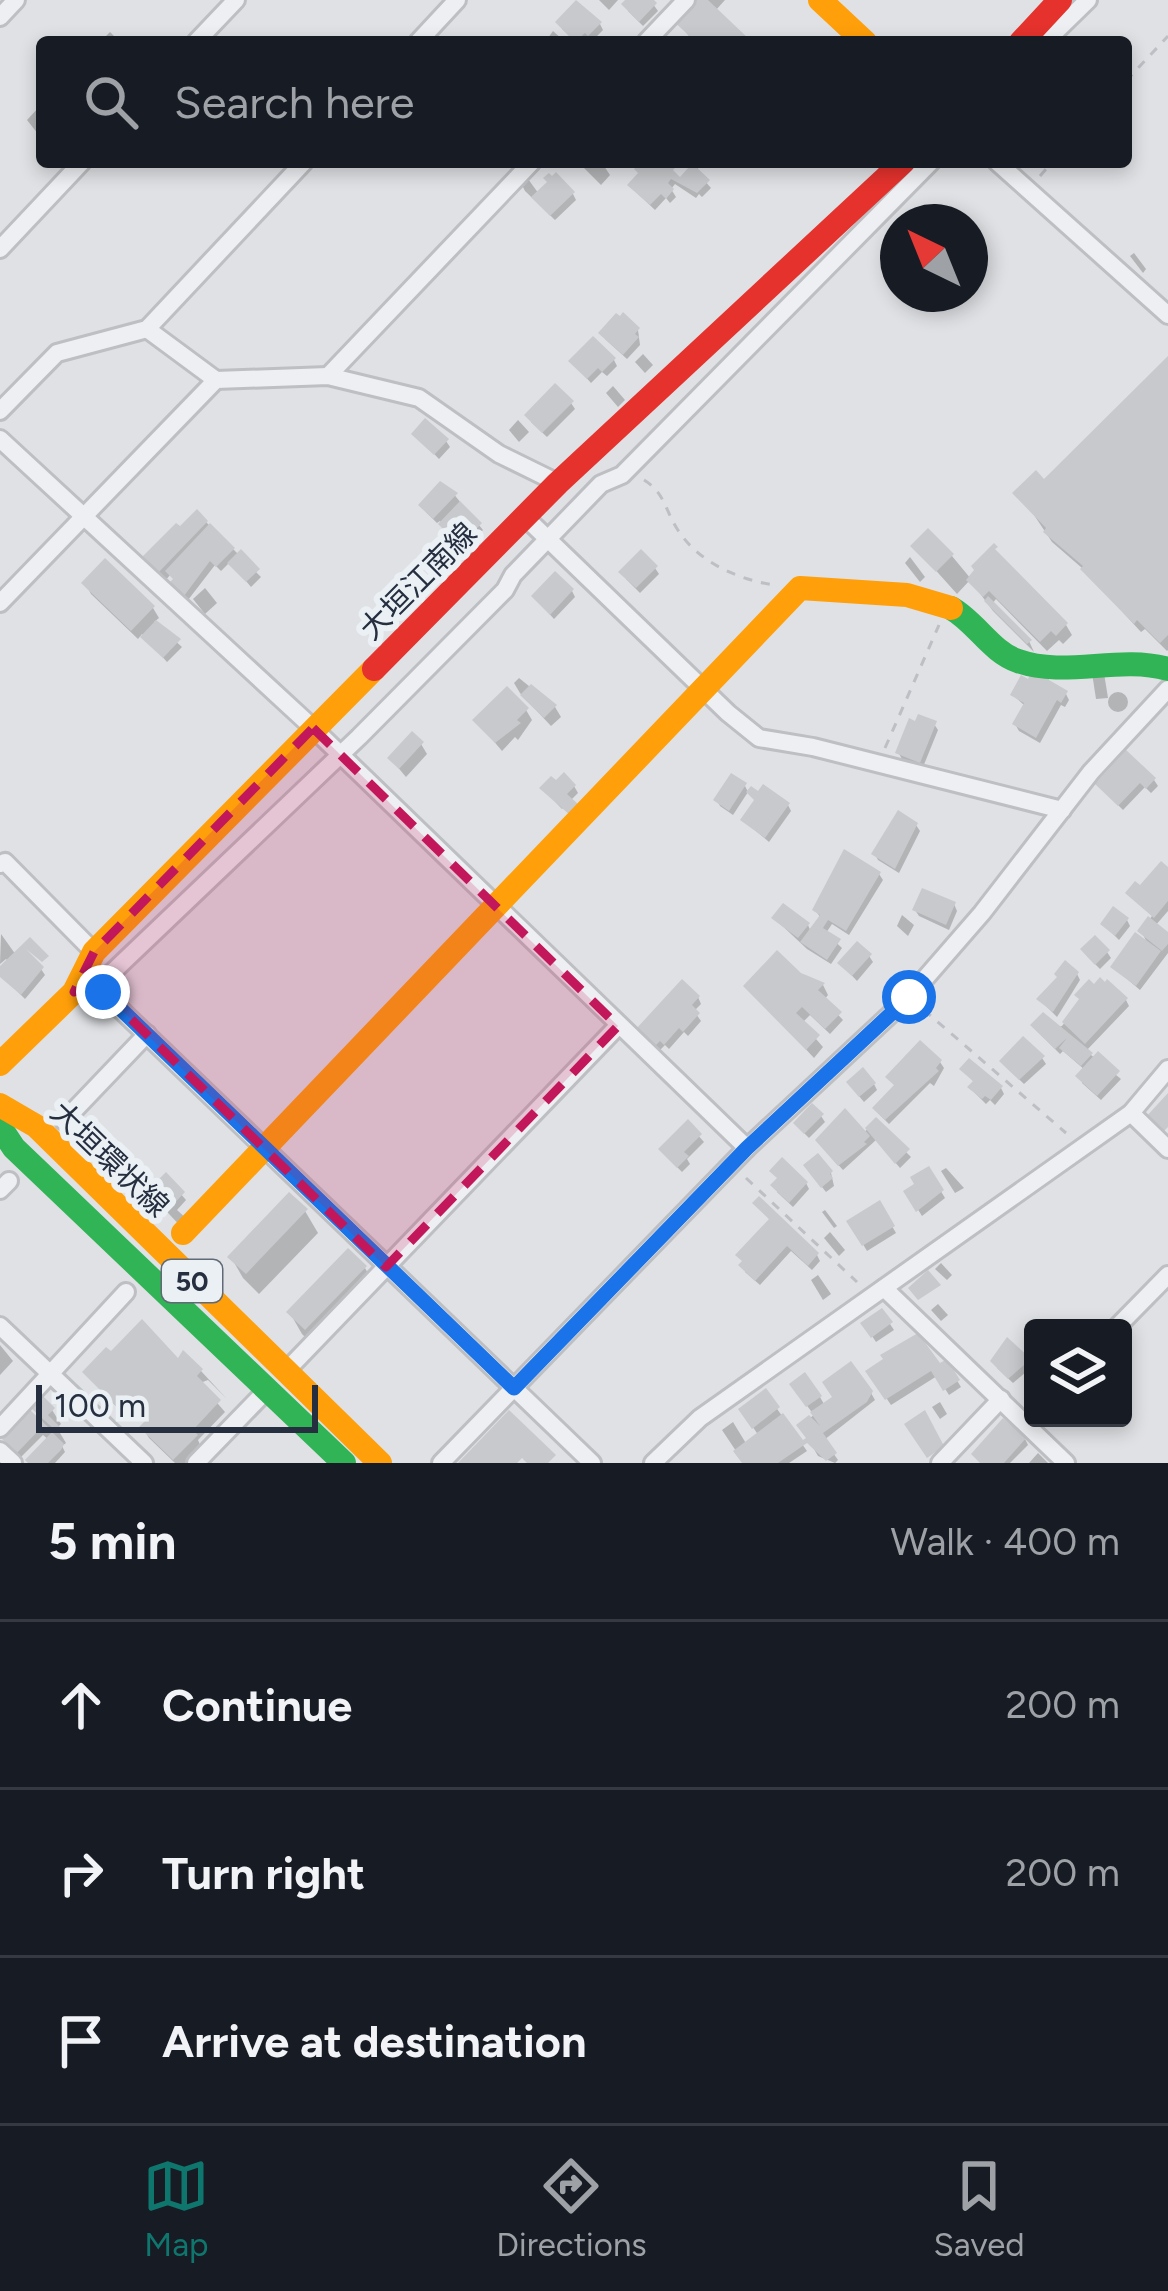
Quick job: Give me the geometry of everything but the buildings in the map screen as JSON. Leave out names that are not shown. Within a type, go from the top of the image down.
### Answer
[{"type":"main road","points":[[820,0],[859,36]]},
{"type":"main road","points":[[1027,36],[1060,0]]},
{"type":"main road","name":"大垣江南線","points":[[0,1064],[84,988],[94,952],[558,483],[897,168]]},
{"type":"main road","points":[[183,1233],[800,588],[909,596],[946,607],[963,615],[1009,658],[1024,664],[1121,661],[1168,669]]},
{"type":"main road","name":"大垣環状線","points":[[0,1105],[36,1126],[380,1463]]},
{"type":"main road","name":"大垣環状線","points":[[0,1127],[14,1148],[344,1463]]},
{"type":"street","points":[[0,16],[16,0]]},
{"type":"street","points":[[202,36],[236,0]]},
{"type":"street","points":[[424,36],[457,0]]},
{"type":"street","points":[[652,36],[686,0]]},
{"type":"street","points":[[1051,36],[1088,0]]},
{"type":"street","points":[[0,249],[76,168]]},
{"type":"street","points":[[0,411],[57,353],[146,329],[298,168]]},
{"type":"street","points":[[328,376],[526,168]]},
{"type":"street","points":[[592,1463],[147,1034],[84,988],[339,756],[506,590],[512,575],[601,484],[626,470],[925,168]]},
{"type":"street","points":[[1004,168],[1168,314]]},
{"type":"street","points":[[146,329],[216,380],[328,376],[419,398],[500,454],[558,483]]},
{"type":"street","points":[[0,603],[216,380]]},
{"type":"street","points":[[0,439],[313,728],[747,1148]]},
{"type":"street","points":[[525,517],[759,738],[1062,810]]},
{"type":"street","points":[[441,1463],[747,1148],[909,997],[982,913],[1091,772],[1168,688]]},
{"type":"street","points":[[0,864],[5,862],[94,952]]},
{"type":"street","points":[[286,1370],[618,1027]]},
{"type":"street","points":[[64,1121],[147,1034]]},
{"type":"street","points":[[653,1463],[700,1418],[1131,1113],[1168,1070]]},
{"type":"street","points":[[1131,1113],[1168,1149]]},
{"type":"street","points":[[1125,1319],[1168,1275]]},
{"type":"street","points":[[0,1427],[126,1292]]},
{"type":"street","points":[[878,1293],[1024,1414]]},
{"type":"street","points":[[0,1326],[144,1463]]},
{"type":"street","points":[[196,1463],[267,1390]]},
{"type":"street","points":[[940,1463],[1000,1399]]},
{"type":"street","points":[[1036,1427],[1066,1463]]},
{"type":"street","points":[[0,1451],[13,1463]]},
{"type":"path","points":[[1132,74],[1168,35]]},
{"type":"path","points":[[626,470],[655,486],[688,546],[723,570],[766,584],[800,588]]},
{"type":"path","points":[[877,766],[946,607]]},
{"type":"path","points":[[909,997],[1083,1148]]},
{"type":"path","points":[[733,1163],[878,1293]]},
{"type":"highlighted area","points":[[313,728],[618,1026],[386,1267],[96,985],[74,992],[94,952]]},
{"type":"traffic: fast","points":[[951,608],[1018,661],[1036,666],[1130,664],[1168,669]]},
{"type":"traffic: fast","points":[[0,1127],[14,1148],[344,1463]]},
{"type":"traffic: slow","points":[[820,0],[859,36]]},
{"type":"traffic: slow","points":[[183,1233],[800,588],[907,595],[951,608]]},
{"type":"traffic: slow","points":[[0,1064],[74,992],[94,952],[374,669]]},
{"type":"traffic: slow","points":[[0,1105],[36,1126],[380,1463]]},
{"type":"traffic: jam","points":[[1027,36],[1060,0]]},
{"type":"traffic: jam","points":[[374,669],[558,483],[897,168]]},
{"type":"route","points":[[103,992],[514,1388],[747,1148],[909,997]]}]
